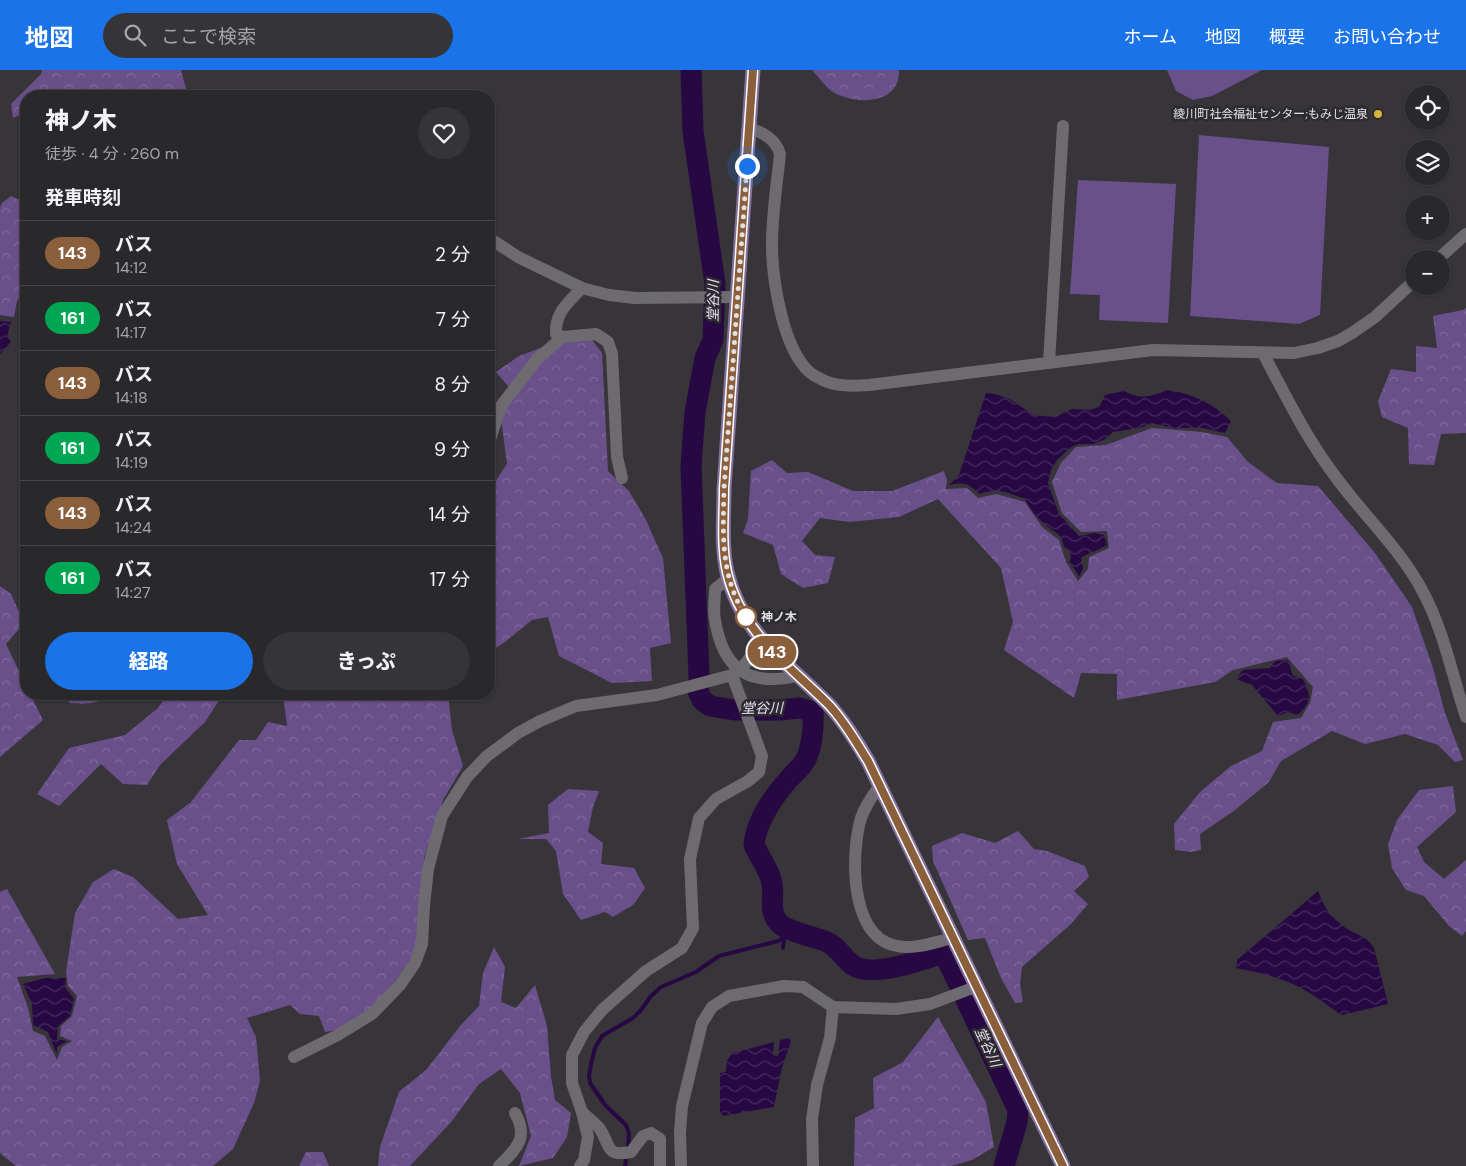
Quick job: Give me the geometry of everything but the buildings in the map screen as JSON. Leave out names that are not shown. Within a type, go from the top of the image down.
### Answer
[{"type":"main road","points":[[753,70],[750,128],[732,297],[724,489],[724,545],[725,562],[729,578],[741,609],[762,642],[830,706],[868,761],[953,938],[967,991],[1063,1166]]},
{"type":"street","points":[[1048,363],[1063,126]]},
{"type":"street","points":[[750,128],[769,137],[778,149],[779,165],[772,245],[780,305],[789,338],[796,354],[811,373],[822,380],[836,384],[869,385],[1153,350],[1178,349],[1294,354],[1338,341],[1352,333],[1375,317],[1405,289]]},
{"type":"street","points":[[1448,250],[1466,234]]},
{"type":"street","points":[[495,242],[518,256],[582,288],[609,296],[635,298],[732,297]]},
{"type":"street","points":[[582,288],[564,307],[555,322],[556,334],[563,337],[596,334],[608,342],[612,354],[617,457],[622,478]]},
{"type":"street","points":[[495,424],[501,406],[538,358],[563,337]]},
{"type":"street","points":[[1263,354],[1318,452],[1338,481],[1394,548],[1419,585],[1444,641],[1466,717]]},
{"type":"street","points":[[580,1166],[584,1160],[588,1137],[572,1084],[572,1055],[584,1032],[602,1010],[646,971],[682,948],[693,928],[690,859],[700,818],[716,799],[748,781],[759,772],[762,756],[743,706],[735,672],[725,654],[715,619],[715,590],[729,578]]},
{"type":"street","points":[[294,1057],[338,1035],[372,1014],[400,985],[415,963],[422,944],[428,869],[442,816],[467,777],[487,756],[518,733],[540,721],[576,706],[657,696],[735,672],[762,642]]},
{"type":"street","points":[[735,672],[764,679],[797,676]]},
{"type":"street","points":[[880,784],[862,817],[855,852],[856,885],[864,917],[877,936],[891,945],[901,947],[916,946],[953,938]]},
{"type":"street","points":[[681,1166],[682,1106],[702,1023],[712,1007],[729,996],[784,986],[803,987],[833,1007],[896,1009],[930,1004],[967,991]]},
{"type":"street","points":[[813,1166],[812,1119],[818,1085],[830,1038],[833,1007]]},
{"type":"street","points":[[582,1112],[599,1129],[608,1148],[613,1152],[628,1153],[643,1136],[651,1133],[660,1139],[660,1166]]},
{"type":"street","points":[[499,1166],[514,1150],[522,1134],[521,1124],[516,1113]]},
{"type":"green space","points":[[42,70],[181,70],[186,90],[25,90],[41,74]]},
{"type":"green space","points":[[812,70],[899,70],[898,82],[892,91],[874,100],[862,100],[850,99],[830,90]]},
{"type":"green space","points":[[1167,70],[1262,70],[1212,96],[1193,100],[1176,91]]},
{"type":"green space","points":[[20,95],[20,115],[13,118],[11,104]]},
{"type":"green space","points":[[1199,135],[1329,147],[1320,315],[1299,324],[1190,316]]},
{"type":"green space","points":[[1078,180],[1176,184],[1168,323],[1099,320],[1100,295],[1070,294]]},
{"type":"green space","points":[[11,196],[20,200],[20,297],[17,301],[14,317],[0,315],[0,207]]},
{"type":"green space","points":[[1466,308],[1466,433],[1441,434],[1434,465],[1409,464],[1408,428],[1382,417],[1378,401],[1391,369],[1416,372],[1416,346],[1437,348],[1433,316]]},
{"type":"green space","points":[[590,337],[602,353],[608,471],[629,491],[645,518],[663,558],[671,643],[650,648],[652,681],[612,683],[559,656],[548,617],[532,620],[495,648],[495,482],[507,464],[501,418],[514,393],[496,372],[519,356],[559,341]]},
{"type":"green space","points":[[1152,428],[1202,432],[1227,437],[1248,462],[1277,483],[1318,486],[1375,553],[1412,607],[1433,668],[1445,713],[1463,760],[1455,762],[1438,745],[1405,734],[1365,744],[1332,731],[1281,761],[1269,782],[1235,810],[1200,834],[1201,850],[1191,852],[1175,850],[1174,824],[1200,792],[1231,766],[1262,751],[1273,722],[1301,718],[1310,703],[1313,687],[1287,657],[1233,670],[1215,682],[1117,700],[1117,674],[1081,673],[1074,698],[1004,650],[1013,622],[1001,568],[938,499],[899,517],[849,522],[820,518],[802,541],[815,555],[835,557],[828,583],[803,588],[781,574],[773,545],[743,533],[748,519],[751,471],[772,460],[787,473],[808,472],[853,491],[892,491],[944,471],[947,480],[946,489],[967,488],[978,498],[996,494],[1025,502],[1042,527],[1059,540],[1066,562],[1078,581],[1088,569],[1089,557],[1109,548],[1107,531],[1081,532],[1062,513],[1052,482],[1061,463],[1076,447],[1106,445]]},
{"type":"green space","points":[[0,586],[11,594],[20,614],[20,628],[6,644],[20,673],[20,700],[33,700],[43,720],[0,757]]},
{"type":"green space","points":[[68,700],[102,700],[84,704],[70,703]]},
{"type":"green space","points":[[164,700],[219,700],[205,722],[160,765],[147,785],[123,784],[101,764],[59,806],[37,794],[69,748],[125,735],[158,708]]},
{"type":"green space","points":[[284,700],[449,700],[452,730],[463,766],[443,800],[424,858],[426,911],[413,956],[380,1002],[341,1029],[325,1032],[319,1016],[300,1014],[290,1005],[247,1018],[256,1037],[260,1081],[254,1103],[233,1149],[213,1166],[16,1166],[0,1153],[0,892],[7,889],[55,974],[17,977],[28,1008],[33,1031],[45,1036],[57,1060],[62,1047],[72,1041],[60,1036],[61,1026],[72,1016],[77,996],[68,986],[66,972],[75,913],[93,882],[114,869],[133,877],[178,919],[208,915],[177,864],[167,820],[191,802],[239,740],[256,740],[268,722],[287,726]]},
{"type":"green space","points":[[1453,786],[1456,812],[1417,847],[1424,862],[1444,879],[1466,860],[1466,931],[1462,936],[1449,926],[1424,896],[1406,890],[1392,868],[1388,844],[1397,820],[1419,790]]},
{"type":"green space","points":[[568,789],[599,791],[593,807],[588,832],[603,843],[601,864],[634,868],[645,888],[634,904],[613,917],[605,912],[581,920],[563,894],[556,851],[546,839],[518,839],[549,833],[548,805]]},
{"type":"green space","points":[[1018,831],[1034,849],[1047,851],[1085,866],[1089,877],[1074,891],[1088,904],[1071,924],[1022,967],[1020,984],[1023,1002],[1015,1003],[1001,978],[985,938],[968,940],[933,861],[932,846],[962,833],[995,843]]},
{"type":"green space","points":[[494,947],[505,967],[501,1002],[516,1008],[535,985],[547,1026],[551,1077],[555,1100],[571,1113],[567,1137],[553,1158],[519,1166],[531,1136],[520,1093],[501,1069],[479,1084],[452,1121],[410,1166],[378,1166],[380,1147],[399,1092],[426,1070],[460,1026],[479,1006],[483,973]]},
{"type":"green space","points":[[938,1017],[986,1102],[994,1147],[972,1160],[951,1166],[854,1166],[855,1118],[874,1108],[873,1078],[903,1062]]},
{"type":"green space","points":[[306,1152],[323,1152],[329,1166],[299,1166]]},
{"type":"water","points":[[0,321],[11,322],[7,336],[11,342],[0,354]]},
{"type":"water","points":[[1167,390],[1176,391],[1202,400],[1217,409],[1231,421],[1225,433],[1203,428],[1173,428],[1152,423],[1140,428],[1113,432],[1104,440],[1093,444],[1079,444],[1071,447],[1057,460],[1051,470],[1048,483],[1059,514],[1079,536],[1094,533],[1104,535],[1107,545],[1081,558],[1083,569],[1079,577],[1069,563],[1070,551],[1064,547],[1059,535],[1031,510],[1025,499],[1002,492],[992,491],[979,494],[963,484],[949,485],[959,475],[986,393],[1010,399],[1034,415],[1054,417],[1072,409],[1089,410],[1099,407],[1105,395],[1124,391],[1135,396],[1146,396]]},
{"type":"water","points":[[1288,660],[1293,676],[1303,679],[1309,698],[1306,706],[1298,715],[1288,712],[1278,716],[1252,685],[1236,679],[1243,670],[1270,668],[1275,661]]},
{"type":"water","points":[[1318,891],[1327,910],[1336,920],[1368,940],[1374,948],[1388,1004],[1342,1015],[1298,986],[1281,979],[1236,968],[1237,960]]},
{"type":"water","points":[[45,978],[66,978],[65,987],[74,999],[70,1016],[58,1026],[57,1039],[67,1041],[57,1047],[57,1055],[48,1032],[33,1025],[32,1004],[23,984]]},
{"type":"water","points":[[791,1039],[790,1045],[782,1067],[774,1107],[723,1116],[720,1112],[720,1073],[726,1072],[727,1060],[733,1053],[774,1042],[773,1055],[778,1056],[780,1040]]},
{"type":"waterway","name":"堂谷川","points":[[691,70],[693,131],[715,284],[713,340],[705,358],[695,412],[691,466],[698,691],[702,700],[710,706],[735,710],[800,708],[813,712],[812,736],[806,759],[771,802],[755,836],[754,845],[771,879],[775,918],[788,929],[830,943],[850,963],[863,969],[886,969],[944,953],[1018,1110],[1017,1122],[1004,1166]]},
{"type":"waterway","points":[[628,1149],[629,1133],[626,1125],[605,1105],[590,1083],[589,1075],[595,1048],[602,1036],[633,1018],[661,987],[696,972],[719,956],[778,941],[795,931]]},
{"type":"waterway","points":[[783,948],[784,938]]},
{"type":"waterway","points":[[625,1166],[627,1156]]},
{"type":"bus line","name":"143","points":[[753,70],[724,489],[723,529],[725,562],[730,584],[741,609],[762,642],[830,706],[854,738],[875,773],[1063,1166]]},
{"type":"place","name":"綾川町社会福祉センター;もみじ温泉","points":[[1378,114]]},
{"type":"place","name":"神ノ木","points":[[746,617]]},
{"type":"route","points":[[746,617],[735,596],[727,573],[723,529],[724,489],[747,166]]}]
